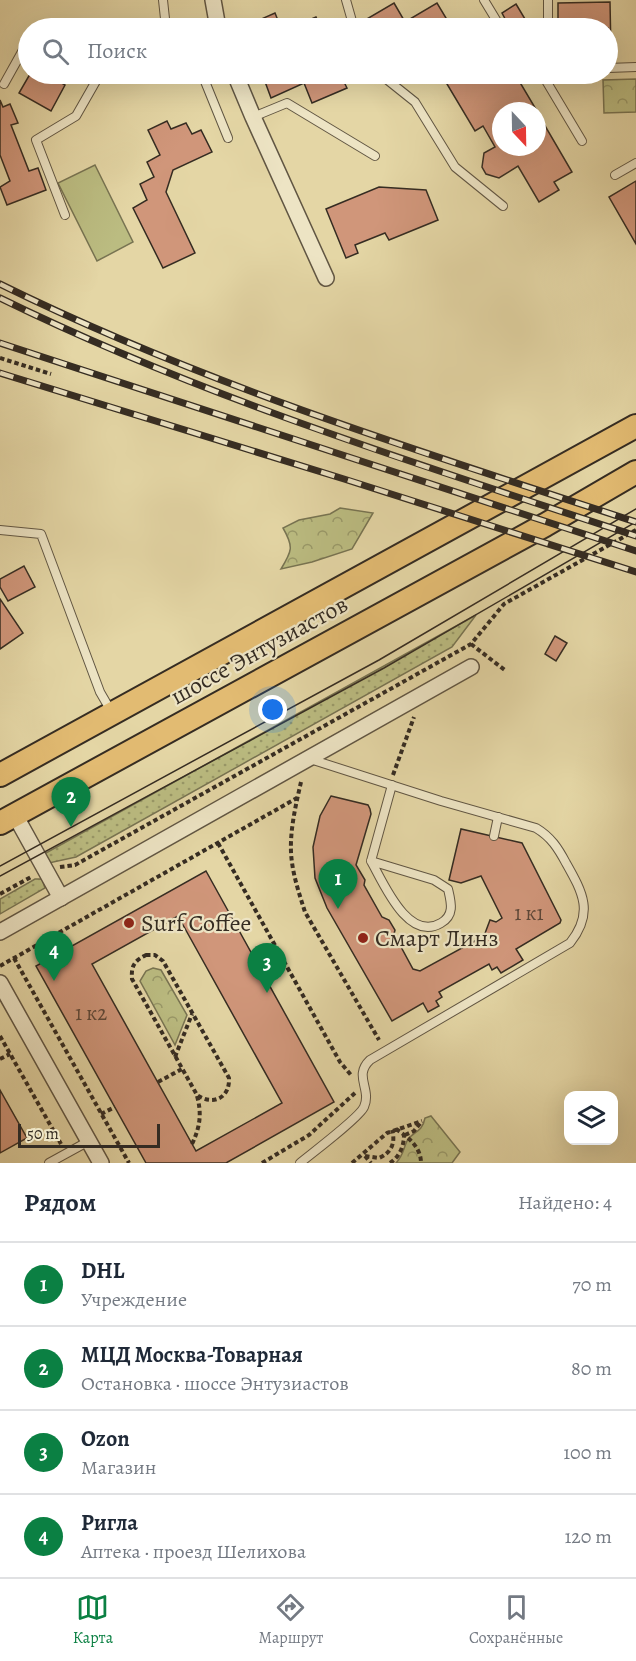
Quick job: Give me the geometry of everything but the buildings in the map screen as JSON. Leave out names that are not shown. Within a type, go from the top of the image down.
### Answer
[{"type":"main road","name":"шоссе Энтузиастов","points":[[0,775],[636,426]]},
{"type":"main road","name":"шоссе Энтузиастов","points":[[7,819],[545,525],[636,472]]},
{"type":"street","points":[[213,0],[216,18]]},
{"type":"street","points":[[239,84],[326,278]]},
{"type":"street","points":[[0,932],[471,667]]},
{"type":"street","points":[[7,819],[45,869],[61,898]]},
{"type":"street","points":[[0,983],[101,1163]]},
{"type":"lane","points":[[163,0],[165,18]]},
{"type":"lane","points":[[346,0],[351,18]]},
{"type":"lane","points":[[484,0],[495,18]]},
{"type":"lane","points":[[548,0],[548,18]]},
{"type":"lane","points":[[4,84],[18,59]]},
{"type":"lane","points":[[618,68],[636,67]]},
{"type":"lane","points":[[65,215],[36,140],[76,116],[94,84]]},
{"type":"lane","points":[[206,84],[228,138]]},
{"type":"lane","points":[[392,84],[415,102],[455,167],[503,206]]},
{"type":"lane","points":[[548,84],[582,141]]},
{"type":"lane","points":[[253,117],[287,102],[375,156]]},
{"type":"lane","points":[[615,175],[636,163]]},
{"type":"lane","points":[[0,530],[41,534],[100,692],[112,713]]},
{"type":"lane","points":[[300,1163],[361,1113],[367,1096],[362,1072],[364,1065],[570,943],[579,933],[585,908],[583,896],[557,848],[545,833],[537,828],[498,818],[308,758]]},
{"type":"lane","points":[[371,861],[434,880],[448,889],[452,907],[448,917],[441,923],[430,927],[411,921],[397,905],[371,861],[391,785]]},
{"type":"lane","points":[[494,836],[498,818]]},
{"type":"lane","points":[[49,1163],[89,1141]]},
{"type":"path","points":[[0,358],[51,374]]},
{"type":"path","points":[[0,894],[45,869],[75,865],[471,644],[504,604],[636,530]]},
{"type":"path","points":[[471,644],[506,671]]},
{"type":"path","points":[[391,785],[416,708],[416,698],[406,679]]},
{"type":"path","points":[[308,758],[297,798],[291,853],[298,890],[305,912],[385,1051]]},
{"type":"path","points":[[0,966],[297,798]]},
{"type":"path","points":[[218,843],[340,1062],[351,1075],[364,1084],[309,1135],[262,1163]]},
{"type":"path","points":[[192,1144],[201,1122],[197,1095],[132,979],[131,968],[136,960],[146,955],[155,956],[163,961],[229,1078],[229,1085],[221,1098],[214,1101],[205,1100],[197,1095]]},
{"type":"path","points":[[14,958],[129,1163]]},
{"type":"path","points":[[175,1058],[192,1013]]},
{"type":"path","points":[[0,1036],[66,1153]]},
{"type":"path","points":[[0,1059],[10,1053]]},
{"type":"path","points":[[158,1082],[182,1069]]},
{"type":"path","points":[[101,1114],[114,1107]]},
{"type":"path","points":[[352,1163],[394,1130],[422,1121],[414,1131],[404,1135]]},
{"type":"path","points":[[394,1130],[404,1135],[417,1149],[421,1163]]},
{"type":"path","points":[[364,1155],[379,1158],[389,1151],[394,1140],[394,1130]]},
{"type":"path","points":[[391,1163],[397,1160],[403,1147],[404,1135]]},
{"type":"path","points":[[364,1155],[371,1163]]},
{"type":"green space","points":[[636,79],[636,112],[604,113],[603,84],[618,84],[618,80]]},
{"type":"green space","points":[[95,165],[133,242],[97,261],[58,183]]},
{"type":"green space","points":[[340,508],[373,513],[352,549],[281,569],[288,558],[290,549],[289,540],[283,528],[299,520],[330,514]]},
{"type":"green space","points":[[476,615],[452,647],[76,857],[49,863],[44,854]]},
{"type":"green space","points":[[35,879],[42,879],[45,888],[0,914],[0,899]]},
{"type":"green space","points":[[153,968],[161,970],[187,1015],[175,1045],[140,981],[146,971]]},
{"type":"green space","points":[[431,1116],[460,1152],[452,1163],[396,1163],[409,1138],[422,1127],[425,1118]]},
{"type":"tram line","points":[[0,866],[379,660],[636,509]]},
{"type":"tram line","points":[[0,876],[384,668],[636,522]]},
{"type":"railway","points":[[0,284],[155,354],[234,385],[394,442],[636,522]]},
{"type":"railway","points":[[0,298],[77,334],[234,399],[394,456],[636,536]]},
{"type":"railway","points":[[0,343],[636,551]]},
{"type":"railway","points":[[0,373],[636,572]]},
{"type":"place","name":"МЦД Москва-Товарная","points":[[71,827]]},
{"type":"place","name":"DHL","points":[[338,909]]},
{"type":"place","name":"Surf Coffee","points":[[129,923]]},
{"type":"place","name":"Смарт Линз","points":[[363,938]]},
{"type":"place","name":"Ригла","points":[[54,981]]},
{"type":"place","name":"Ozon","points":[[267,993]]}]
